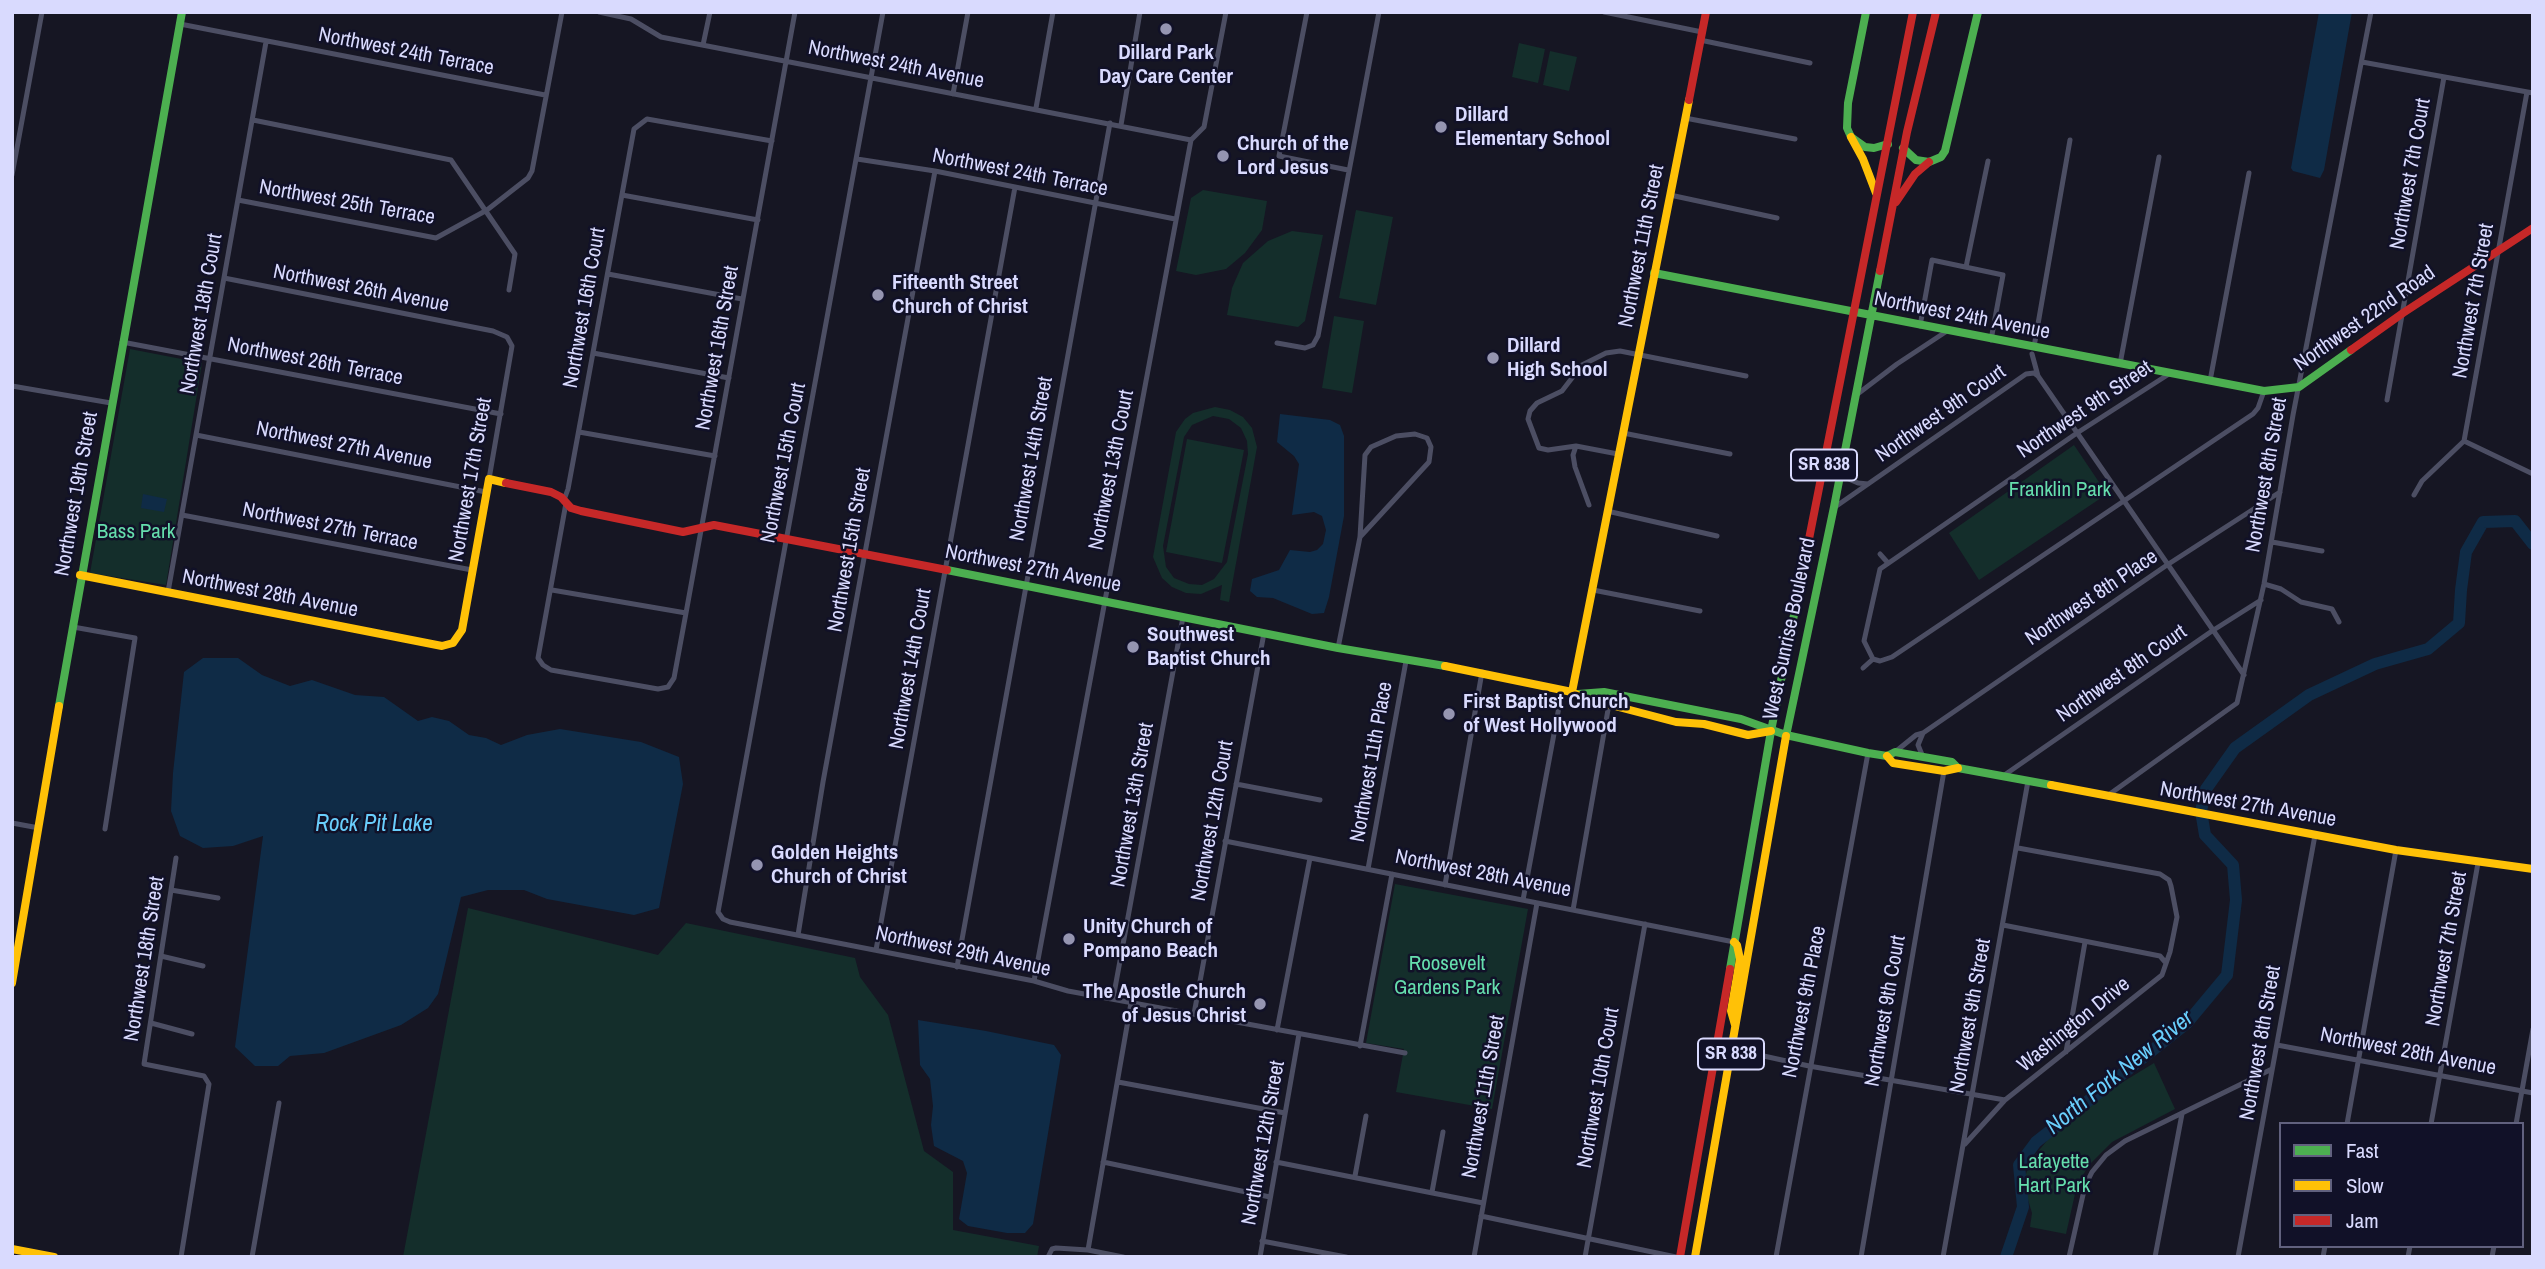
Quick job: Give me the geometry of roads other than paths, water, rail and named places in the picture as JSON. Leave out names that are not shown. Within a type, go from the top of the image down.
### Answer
[{"type":"street","points":[[12,175],[43,12]]},
{"type":"street","name":"Northwest 19th Street","points":[[12,982],[80,575],[181,12]]},
{"type":"street","points":[[487,210],[528,178],[532,171],[562,12]]},
{"type":"street","name":"Northwest 24th Avenue","points":[[599,12],[631,19],[661,37],[1191,140]]},
{"type":"street","points":[[703,45],[710,12]]},
{"type":"street","name":"Northwest 16th Street","points":[[667,687],[674,678],[795,12]]},
{"type":"street","name":"Northwest 15th Court","points":[[723,919],[718,912],[718,903],[858,159],[883,12]]},
{"type":"street","points":[[953,94],[968,12]]},
{"type":"street","points":[[1036,108],[1054,12]]},
{"type":"street","points":[[1121,125],[1140,12]]},
{"type":"street","name":"Northwest 13th Court","points":[[1034,981],[1175,219],[1191,140],[1204,127],[1226,12]]},
{"type":"street","points":[[1307,12],[1279,156],[1348,170]]},
{"type":"street","points":[[1277,343],[1305,348],[1313,345],[1318,336],[1379,12]]},
{"type":"street","points":[[1604,12],[1810,63]]},
{"type":"street","name":"Northwest 11th Street","points":[[1575,693],[1607,511],[1706,12]]},
{"type":"street","points":[[1866,12],[1846,113],[1851,137],[1866,166],[1877,197]]},
{"type":"street","name":"West Sunrise Boulevard","points":[[1678,1257],[1683,1241],[1771,731],[1913,12]]},
{"type":"street","name":"West Sunrise Boulevard","points":[[1695,1257],[1786,735],[1834,507],[1903,148],[1936,12]]},
{"type":"street","points":[[1891,209],[1908,182],[1945,151],[1978,12]]},
{"type":"street","name":"Northwest 8th Street","points":[[2106,796],[2237,703],[2261,600],[2371,12]]},
{"type":"street","name":"Northwest 24th Terrace","points":[[180,24],[545,95]]},
{"type":"street","name":"Northwest 18th Court","points":[[168,592],[267,42]]},
{"type":"street","points":[[2362,62],[2530,93]]},
{"type":"street","name":"Northwest 7th Court","points":[[2387,400],[2444,77]]},
{"type":"street","name":"Northwest 7th Street","points":[[2464,441],[2530,93]]},
{"type":"street","points":[[1685,118],[1795,139]]},
{"type":"street","name":"Northwest 16th Court","points":[[667,687],[658,689],[551,670],[538,658],[634,129],[647,119],[772,141]]},
{"type":"street","points":[[253,120],[451,160],[515,254],[509,290]]},
{"type":"street","name":"Northwest 14th Street","points":[[957,967],[1110,123]]},
{"type":"street","points":[[1851,137],[1869,148],[1888,144]]},
{"type":"street","name":"Northwest 9th Court","points":[[1834,507],[2026,374],[2036,375],[2033,351],[2070,140]]},
{"type":"street","points":[[1903,148],[1916,160],[1929,162]]},
{"type":"street","name":"Northwest 9th Street","points":[[2120,364],[2159,157]]},
{"type":"street","name":"Northwest 24th Terrace","points":[[858,159],[935,171],[1175,219]]},
{"type":"street","points":[[1966,267],[1988,161]]},
{"type":"street","name":"Northwest 15th Street","points":[[797,935],[935,171]]},
{"type":"street","points":[[2210,381],[2249,173]]},
{"type":"street","name":"Northwest 14th Court","points":[[876,950],[1015,187]]},
{"type":"street","points":[[622,195],[758,220]]},
{"type":"street","points":[[1670,195],[1777,218]]},
{"type":"street","name":"Northwest 25th Terrace","points":[[238,200],[436,238],[487,210]]},
{"type":"street","name":"Northwest 22nd Road","points":[[2264,391],[2300,387],[2403,313],[2533,228]]},
{"type":"street","points":[[1920,326],[1933,260],[2003,275],[1991,340]]},
{"type":"street","name":"Northwest 24th Avenue","points":[[1654,273],[1991,340],[2033,351],[2264,391]]},
{"type":"street","points":[[608,274],[742,299]]},
{"type":"street","name":"Northwest 26th Avenue","points":[[223,278],[493,331]]},
{"type":"street","name":"Northwest 17th Street","points":[[453,643],[462,631],[512,346],[507,337],[493,331]]},
{"type":"street","points":[[1856,396],[1897,364],[1947,331]]},
{"type":"street","name":"Northwest 26th Terrace","points":[[122,342],[501,414]]},
{"type":"street","points":[[1619,454],[1576,446],[1539,449],[1528,419],[1530,411],[1537,403],[1562,391],[1580,367],[1606,353],[1620,351],[1746,376]]},
{"type":"street","points":[[2026,374],[2033,351]]},
{"type":"street","points":[[593,353],[729,378]]},
{"type":"street","name":"Northwest 9th Street","points":[[1873,659],[1864,641],[1880,569],[2077,433],[2169,374]]},
{"type":"street","points":[[2036,375],[2244,675]]},
{"type":"street","points":[[12,386],[111,403]]},
{"type":"street","points":[[1863,668],[1873,659],[1880,661],[1892,657],[2253,414],[2264,391]]},
{"type":"street","points":[[579,432],[715,456]]},
{"type":"street","points":[[1338,648],[1360,537],[1365,455],[1371,447],[1396,436],[1415,433],[1427,438],[1431,447],[1429,462],[1360,537]]},
{"type":"street","points":[[1623,433],[1730,454]]},
{"type":"street","name":"Northwest 27th Avenue","points":[[196,435],[486,492]]},
{"type":"street","points":[[2414,495],[2422,481],[2464,441],[2533,474]]},
{"type":"street","points":[[1576,446],[1573,455],[1575,467],[1589,505]]},
{"type":"street","name":"Northwest 9th Court","points":[[1840,471],[1844,477],[1868,484]]},
{"type":"street","name":"Northwest 27th Avenue","points":[[489,479],[551,492],[571,508],[581,511],[683,532],[714,525],[785,538],[1338,648],[1482,672],[1562,691],[1604,692],[1632,697],[1741,719],[1771,731],[1868,753],[1952,762],[1958,768]]},
{"type":"street","name":"Northwest 8th Place","points":[[1891,754],[2167,565],[2280,492]]},
{"type":"street","points":[[1607,511],[1717,536]]},
{"type":"street","name":"Northwest 27th Terrace","points":[[182,515],[472,570]]},
{"type":"street","points":[[2272,542],[2322,551]]},
{"type":"street","points":[[1880,554],[1888,564]]},
{"type":"street","name":"Northwest 28th Avenue","points":[[80,575],[442,646],[453,643]]},
{"type":"street","points":[[2264,584],[2281,589],[2301,602],[2332,609],[2339,622]]},
{"type":"street","points":[[552,590],[686,613]]},
{"type":"street","points":[[1593,590],[1700,611]]},
{"type":"street","name":"Northwest 8th Court","points":[[2003,776],[2211,631],[2261,600]]},
{"type":"street","name":"Northwest 13th Street","points":[[1113,999],[1184,617]]},
{"type":"street","points":[[73,627],[135,638],[106,829]]},
{"type":"street","name":"Northwest 12th Court","points":[[1194,1014],[1264,633]]},
{"type":"street","name":"Northwest 11th Place","points":[[1368,869],[1406,661]]},
{"type":"street","points":[[1445,885],[1482,672]]},
{"type":"street","points":[[1522,900],[1562,691]]},
{"type":"street","name":"Northwest 27th Avenue","points":[[1575,693],[1584,698],[1676,722],[1704,724],[1748,734],[1771,731]]},
{"type":"street","points":[[1573,910],[1609,704]]},
{"type":"street","points":[[1923,733],[1918,746],[1923,757]]},
{"type":"street","name":"Northwest 9th Place","points":[[1776,1257],[1868,753]]},
{"type":"street","name":"Northwest 27th Avenue","points":[[1891,754],[1893,763],[1944,772],[1958,768],[2396,850],[2533,869]]},
{"type":"street","name":"Northwest 9th Court","points":[[1861,1257],[1944,772]]},
{"type":"street","name":"Northwest 9th Street","points":[[1944,1257],[2028,781]]},
{"type":"street","points":[[1236,784],[1320,800]]},
{"type":"street","points":[[12,822],[39,828]]},
{"type":"street","name":"Northwest 8th Street","points":[[2238,1257],[2315,835]]},
{"type":"street","name":"Northwest 28th Avenue","points":[[1225,841],[1734,942]]},
{"type":"street","name":"Washington Drive","points":[[1965,1144],[2006,1101],[2162,975],[2177,917],[2172,886],[2169,880],[2160,874],[2018,848]]},
{"type":"street","points":[[2347,1122],[2396,850]]},
{"type":"street","name":"Northwest 18th Street","points":[[176,858],[144,1064],[204,1076],[209,1084],[181,1257]]},
{"type":"street","name":"Northwest 12th Street","points":[[1277,1030],[1310,858]]},
{"type":"street","name":"Northwest 7th Street","points":[[2431,1122],[2478,863]]},
{"type":"street","points":[[1360,1046],[1392,874]]},
{"type":"street","points":[[171,890],[218,898]]},
{"type":"street","name":"Northwest 11th Street","points":[[1474,1257],[1537,903]]},
{"type":"street","name":"Northwest 29th Avenue","points":[[723,919],[1034,981],[1068,991],[1405,1053]]},
{"type":"street","name":"Northwest 10th Court","points":[[1585,1257],[1644,924]]},
{"type":"street","points":[[2003,925],[2160,956],[2166,963]]},
{"type":"street","points":[[1734,942],[1737,943],[1740,959],[1731,1011],[1736,1027]]},
{"type":"street","points":[[2066,1052],[2085,942]]},
{"type":"street","points":[[161,956],[204,965]]},
{"type":"street","points":[[1088,1250],[1131,1003]]},
{"type":"street","points":[[151,1023],[192,1034]]},
{"type":"street","points":[[2516,1122],[2533,1029]]},
{"type":"street","name":"Northwest 12th Street","points":[[1259,1257],[1299,1034]]},
{"type":"street","name":"Northwest 28th Avenue","points":[[2277,1045],[2533,1093]]},
{"type":"street","points":[[1732,1049],[1809,1066],[2006,1101]]},
{"type":"street","points":[[2069,1257],[2080,1201],[2092,1172],[2106,1155],[2124,1141],[2272,1069]]},
{"type":"street","points":[[1118,1082],[1285,1113]]},
{"type":"street","points":[[252,1257],[279,1103]]},
{"type":"street","points":[[2155,1257],[2182,1114]]},
{"type":"street","points":[[1355,1176],[1366,1116]]},
{"type":"street","points":[[1432,1192],[1443,1132]]},
{"type":"street","points":[[1103,1162],[1270,1197]]},
{"type":"street","points":[[1276,1162],[1483,1203]]},
{"type":"street","points":[[1481,1216],[1678,1257]]},
{"type":"street","points":[[1262,1241],[1346,1257]]},
{"type":"street","points":[[1683,1241],[1686,1257]]},
{"type":"street","points":[[12,1249],[54,1257]]},
{"type":"street","points":[[1048,1257],[1052,1249],[1088,1250],[1123,1257]]},
{"type":"water","points":[[2319,12],[2352,12],[2324,170],[2320,178],[2293,171],[2291,168]]},
{"type":"water","points":[[1280,414],[1330,420],[1340,425],[1344,436],[1344,516],[1324,613],[1312,614],[1273,598],[1257,597],[1250,591],[1252,579],[1279,570],[1290,550],[1317,550],[1323,544],[1326,530],[1322,516],[1314,512],[1292,515],[1299,464],[1294,456],[1277,442]]},
{"type":"water","points":[[143,494],[167,499],[164,512],[141,508]]},
{"type":"water","name":"Rock Pit Lake","points":[[203,658],[238,658],[262,675],[290,686],[312,680],[355,695],[384,697],[418,721],[432,717],[449,721],[469,735],[486,738],[501,745],[527,735],[560,729],[641,742],[679,757],[683,784],[659,908],[634,915],[547,899],[524,890],[488,890],[461,897],[438,994],[428,1008],[401,1025],[324,1053],[290,1056],[278,1066],[255,1066],[235,1047],[263,836],[233,846],[203,848],[180,836],[171,811],[184,672]]},
{"type":"water","points":[[918,1020],[1054,1045],[1061,1055],[1033,1224],[1025,1233],[1007,1233],[968,1226],[959,1219],[967,1173],[963,1161],[934,1146],[930,1079],[920,1065]]},
{"type":"waterway","name":"North Fork New River","points":[[2006,1257],[2023,1207],[2019,1165],[2036,1142],[2187,1023],[2227,975],[2236,900],[2233,865],[2205,835],[2201,811],[2206,789],[2235,748],[2309,695],[2375,664],[2428,649],[2459,623],[2466,552],[2483,522],[2515,521],[2533,544]]},
{"type":"place","name":"Dillard Park Day Care Center","points":[[1166,29]]},
{"type":"place","name":"Dillard Elementary School","points":[[1441,127]]},
{"type":"place","name":"Church of the Lord Jesus","points":[[1223,156]]},
{"type":"place","name":"Fifteenth Street Church of Christ","points":[[878,295]]},
{"type":"place","name":"Dillard High School","points":[[1493,358]]},
{"type":"place","name":"Southwest Baptist Church","points":[[1133,647]]},
{"type":"place","name":"First Baptist Church of West Hollywood","points":[[1449,714]]},
{"type":"place","name":"Golden Heights Church of Christ","points":[[757,865]]},
{"type":"place","name":"Unity Church of Pompano Beach","points":[[1069,939]]},
{"type":"place","name":"The Apostle Church of Jesus Christ","points":[[1260,1004]]},
{"type":"park label","name":"Franklin Park","points":[[2060,490]]},
{"type":"park label","name":"Bass Park","points":[[136,532]]},
{"type":"park label","name":"Roosevelt Gardens Park","points":[[1447,976]]},
{"type":"park label","name":"Lafayette Hart Park","points":[[2054,1174]]}]
